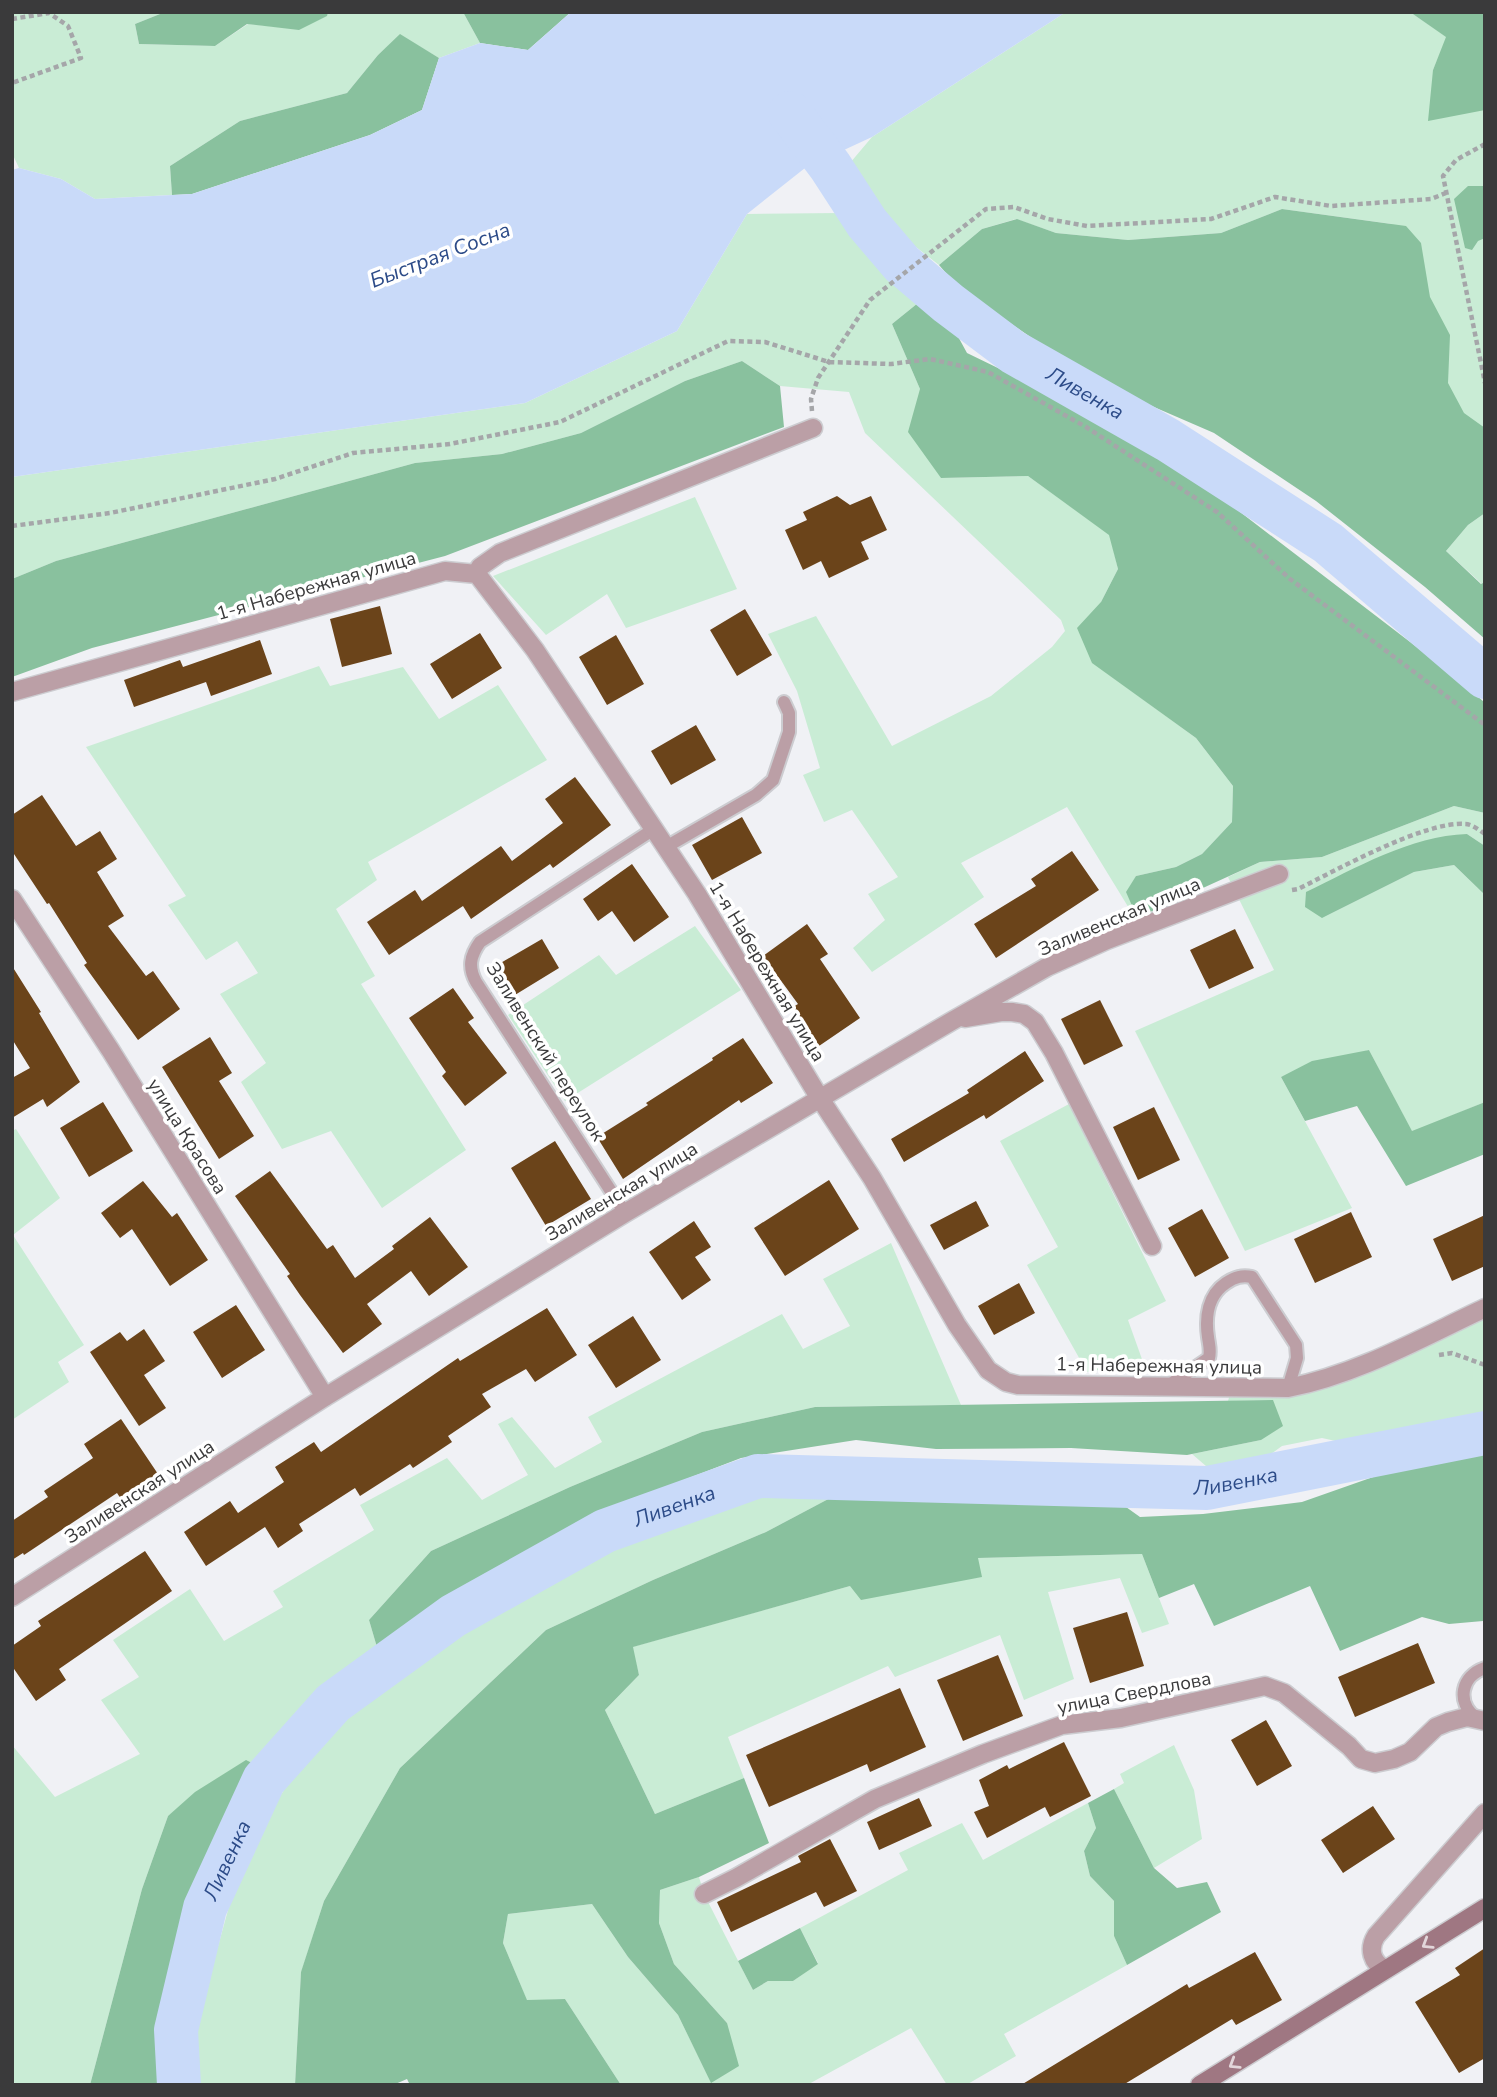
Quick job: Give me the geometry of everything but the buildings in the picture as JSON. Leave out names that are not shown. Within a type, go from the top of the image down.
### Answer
[{"type":"main road","points":[[1200,2085],[1485,1908]]},
{"type":"street","points":[[477,574],[480,567],[500,553],[813,428]]},
{"type":"street","name":"1-я Набережная улица","points":[[12,692],[445,571],[477,574],[535,650],[697,894],[872,1178],[957,1325],[996,1378],[1018,1385],[1288,1388],[1318,1382],[1349,1371],[1485,1308]]},
{"type":"street","name":"Заливенская улица","points":[[12,1597],[325,1397],[625,1213],[1047,967],[1107,940],[1282,882]]},
{"type":"street","name":"улица Красова","points":[[12,899],[111,1051],[325,1397]]},
{"type":"street","points":[[952,1021],[1001,1012],[1024,1014],[1035,1022],[1054,1052],[1152,1246]]},
{"type":"street","name":"улица Свердлова","points":[[704,1894],[875,1799],[983,1754],[1062,1725],[1121,1718],[1265,1686],[1284,1693],[1361,1759],[1375,1763],[1410,1752],[1436,1727],[1461,1719],[1480,1719]]},
{"type":"street","points":[[1385,1969],[1378,1966],[1372,1955],[1371,1947],[1376,1936],[1485,1813]]},
{"type":"lane","points":[[666,847],[756,795],[773,780],[789,732],[789,713],[784,702]]},
{"type":"lane","name":"Заливенский переулок","points":[[625,1213],[476,982],[470,964],[473,953],[481,942],[654,829]]},
{"type":"lane","points":[[1168,1386],[1209,1358],[1209,1306],[1217,1290],[1243,1275],[1252,1277],[1296,1345],[1297,1358],[1288,1388]]},
{"type":"lane","points":[[1480,1719],[1465,1706],[1464,1690],[1469,1678],[1485,1668]]},
{"type":"path","points":[[12,19],[49,13],[68,26],[81,58],[12,83]]},
{"type":"path","points":[[1485,144],[1456,160],[1443,176],[1485,383]]},
{"type":"path","points":[[813,428],[811,399],[818,378],[870,300],[986,209],[1014,207],[1048,219],[1087,226],[1211,219],[1275,197],[1331,206],[1431,199],[1446,193]]},
{"type":"path","points":[[12,526],[110,513],[275,479],[354,453],[450,444],[560,422],[728,341],[765,342],[829,362],[891,364],[930,359],[988,372],[1086,427],[1217,512],[1290,579],[1485,725]]},
{"type":"path","points":[[1282,882],[1298,890],[1383,848],[1434,828],[1467,824],[1485,834]]},
{"type":"green space","points":[[12,12],[165,12],[135,24],[139,44],[215,46],[248,24],[299,29],[326,16],[328,12],[463,12],[480,43],[439,58],[400,35],[378,55],[347,93],[240,121],[170,166],[172,195],[95,199],[61,179],[19,168],[12,153]]},
{"type":"green space","points":[[165,12],[328,12],[327,16],[299,30],[247,24],[215,46],[139,44],[135,24]]},
{"type":"green space","points":[[463,12],[571,12],[528,50],[480,43]]},
{"type":"green space","points":[[1066,12],[1410,12],[1447,37],[1433,70],[1485,83],[1485,447],[1440,412],[1392,224],[1282,209],[1221,233],[1128,240],[1056,233],[1016,219],[982,229],[939,265],[880,219],[850,163],[872,137]]},
{"type":"green space","points":[[1410,12],[1485,12],[1485,110],[1428,121],[1433,70],[1446,37]]},
{"type":"green space","points":[[400,34],[439,58],[422,110],[370,135],[192,194],[172,195],[170,166],[240,121],[347,93],[378,55]]},
{"type":"green space","points":[[1468,186],[1485,186],[1485,238],[1478,241],[1472,250],[1465,248],[1454,199]]},
{"type":"green space","points":[[1282,209],[1406,226],[1421,243],[1430,297],[1450,335],[1448,383],[1464,413],[1485,428],[1485,513],[1468,525],[1446,551],[1481,584],[1485,582],[1485,639],[1425,587],[1316,501],[1214,433],[1094,381],[958,287],[939,265],[982,229],[1017,219],[1056,233],[1128,240],[1221,233]]},
{"type":"green space","points":[[840,213],[918,303],[892,324],[920,389],[941,478],[1028,476],[1110,535],[1118,569],[1101,602],[1093,663],[1196,738],[1233,786],[1232,822],[1202,854],[1176,867],[1136,876],[1133,908],[1148,913],[1135,918],[1067,807],[961,863],[984,897],[872,972],[853,948],[885,920],[868,894],[898,877],[852,810],[824,822],[803,775],[820,768],[797,691],[768,634],[816,616],[892,746],[991,696],[1052,647],[1065,631],[1061,620],[865,433],[849,392],[780,386],[742,361],[685,381],[581,433],[502,454],[415,463],[56,561],[12,579],[12,477],[525,403],[677,331],[747,214]]},
{"type":"green space","points":[[918,303],[955,331],[967,353],[1087,411],[1214,492],[1461,681],[1485,703],[1485,813],[1454,806],[1322,857],[1260,862],[1148,913],[1133,908],[1126,892],[1136,876],[1176,867],[1202,854],[1232,822],[1233,786],[1196,738],[1092,663],[1077,628],[1101,602],[1118,569],[1109,535],[1028,476],[941,478],[908,432],[920,389],[892,324]]},
{"type":"green space","points":[[742,361],[780,386],[784,427],[445,556],[92,648],[12,677],[12,579],[56,561],[415,463],[502,454],[581,433],[685,381]]},
{"type":"green space","points":[[695,497],[737,589],[626,628],[607,594],[546,635],[493,576]]},
{"type":"green space","points":[[1485,513],[1485,582],[1482,584],[1446,551],[1468,525]]},
{"type":"green space","points":[[319,666],[330,686],[403,667],[439,719],[498,685],[547,760],[368,862],[377,880],[336,909],[375,976],[361,984],[466,1150],[382,1208],[331,1131],[282,1149],[241,1082],[266,1063],[220,994],[258,973],[237,941],[206,960],[168,905],[186,896],[86,747]]},
{"type":"green space","points":[[1454,806],[1485,813],[1485,846],[1467,834],[1322,918],[1414,872],[1454,865],[1485,895],[1485,1102],[1412,1132],[1369,1050],[1281,1077],[1352,1208],[1245,1251],[1135,1031],[1274,970],[1228,877],[1260,862],[1322,857]]},
{"type":"green space","points":[[1467,834],[1485,846],[1485,895],[1454,865],[1414,872],[1322,918],[1305,907],[1306,892],[1364,864],[1404,847],[1446,836]]},
{"type":"green space","points":[[695,926],[741,990],[565,1101],[508,1015],[599,955],[616,975]]},
{"type":"green space","points":[[1369,1050],[1412,1131],[1485,1102],[1485,1154],[1406,1186],[1357,1106],[1305,1121],[1281,1077],[1312,1061]]},
{"type":"green space","points":[[1069,1104],[1166,1301],[1128,1320],[1143,1362],[1087,1372],[1027,1265],[1058,1247],[1000,1141]]},
{"type":"green space","points":[[16,1129],[60,1198],[13,1235],[84,1345],[58,1362],[69,1382],[12,1420],[12,1131]]},
{"type":"green space","points":[[891,1243],[961,1405],[815,1407],[702,1432],[570,1487],[431,1551],[369,1620],[379,1654],[318,1699],[258,1766],[246,1761],[168,1816],[142,1889],[90,2085],[12,2085],[12,1745],[55,1797],[140,1754],[101,1700],[139,1677],[113,1640],[190,1589],[224,1641],[283,1607],[273,1591],[374,1530],[360,1505],[447,1458],[482,1500],[528,1475],[498,1424],[512,1417],[555,1468],[602,1442],[588,1417],[782,1314],[803,1349],[850,1326],[823,1279]]},
{"type":"green space","points":[[1485,1308],[1485,1413],[1363,1447],[1322,1438],[1282,1446],[1256,1465],[1239,1473],[1213,1472],[1192,1454],[1261,1440],[1273,1400],[1228,1401],[1232,1387],[1288,1388]]},
{"type":"green space","points":[[1273,1400],[1283,1426],[1261,1440],[1187,1455],[1071,1448],[936,1449],[856,1440],[741,1458],[624,1503],[518,1561],[449,1603],[379,1654],[369,1620],[431,1551],[570,1487],[702,1432],[815,1407]]},
{"type":"green space","points":[[1485,1448],[1483,1621],[1449,1624],[1422,1617],[1340,1651],[1310,1586],[1214,1626],[1194,1584],[1159,1598],[1142,1554],[978,1558],[982,1577],[861,1600],[850,1586],[633,1647],[639,1675],[605,1710],[655,1814],[744,1778],[769,1843],[699,1877],[660,1890],[659,1923],[674,1964],[727,2023],[739,2066],[711,2083],[678,2015],[628,1957],[592,1904],[508,1914],[503,1943],[527,2000],[565,1999],[621,2085],[410,2085],[407,2079],[393,2085],[295,2085],[301,1972],[324,1901],[400,1768],[546,1630],[653,1580],[766,1532],[851,1487],[1112,1497],[1140,1517],[1203,1514],[1302,1502],[1393,1470]]},
{"type":"green space","points":[[851,1487],[766,1532],[653,1580],[546,1630],[400,1768],[324,1901],[301,1973],[295,2085],[194,2085],[198,2019],[244,1852],[313,1745],[433,1652],[552,1577],[684,1517],[767,1491]]},
{"type":"green space","points":[[1142,1554],[1169,1624],[1142,1633],[1120,1578],[1048,1592],[1074,1679],[1024,1700],[1000,1635],[895,1677],[888,1666],[728,1737],[744,1778],[655,1814],[605,1710],[639,1675],[632,1647],[850,1586],[981,1577],[977,1558]]},
{"type":"green space","points":[[1174,1745],[1194,1790],[1202,1839],[1154,1868],[1114,1789],[1124,1783],[1120,1774]]},
{"type":"green space","points":[[246,1760],[258,1766],[204,1862],[165,2029],[167,2085],[90,2085],[142,1889],[168,1816],[195,1792]]},
{"type":"green space","points":[[1114,1789],[1154,1868],[1177,1888],[1207,1882],[1221,1912],[1127,1965],[1114,1936],[1114,1901],[1090,1876],[1084,1851],[1096,1828],[1088,1803]]},
{"type":"green space","points":[[1088,1803],[1096,1828],[1084,1851],[1090,1876],[1114,1901],[1114,1936],[1127,1965],[1004,2034],[1016,2056],[966,2085],[947,2085],[911,2028],[807,2085],[621,2085],[565,1999],[527,2001],[503,1943],[508,1914],[592,1904],[628,1957],[678,2015],[711,2082],[727,2023],[674,1964],[659,1923],[660,1890],[699,1877],[704,1894],[753,1990],[768,1981],[793,1981],[818,1963],[800,1928],[908,1870],[899,1853],[962,1823],[983,1860]]},
{"type":"green space","points":[[800,1928],[818,1964],[793,1981],[768,1981],[753,1990],[738,1961]]},
{"type":"water","name":"Быстрая Сосна","points":[[571,12],[1066,12],[872,137],[805,168],[747,214],[677,331],[525,403],[12,477],[12,170],[19,168],[61,179],[95,199],[192,194],[370,135],[422,110],[439,58],[480,43],[528,50]]},
{"type":"waterway","name":"Ливенка","points":[[790,113],[830,166],[867,223],[902,264],[948,303],[1013,352],[1168,440],[1328,543],[1485,677]]},
{"type":"waterway","name":"Ливенка","points":[[179,2085],[176,2030],[205,1908],[264,1780],[333,1703],[453,1616],[605,1531],[758,1476],[1207,1488],[1485,1433]]}]
